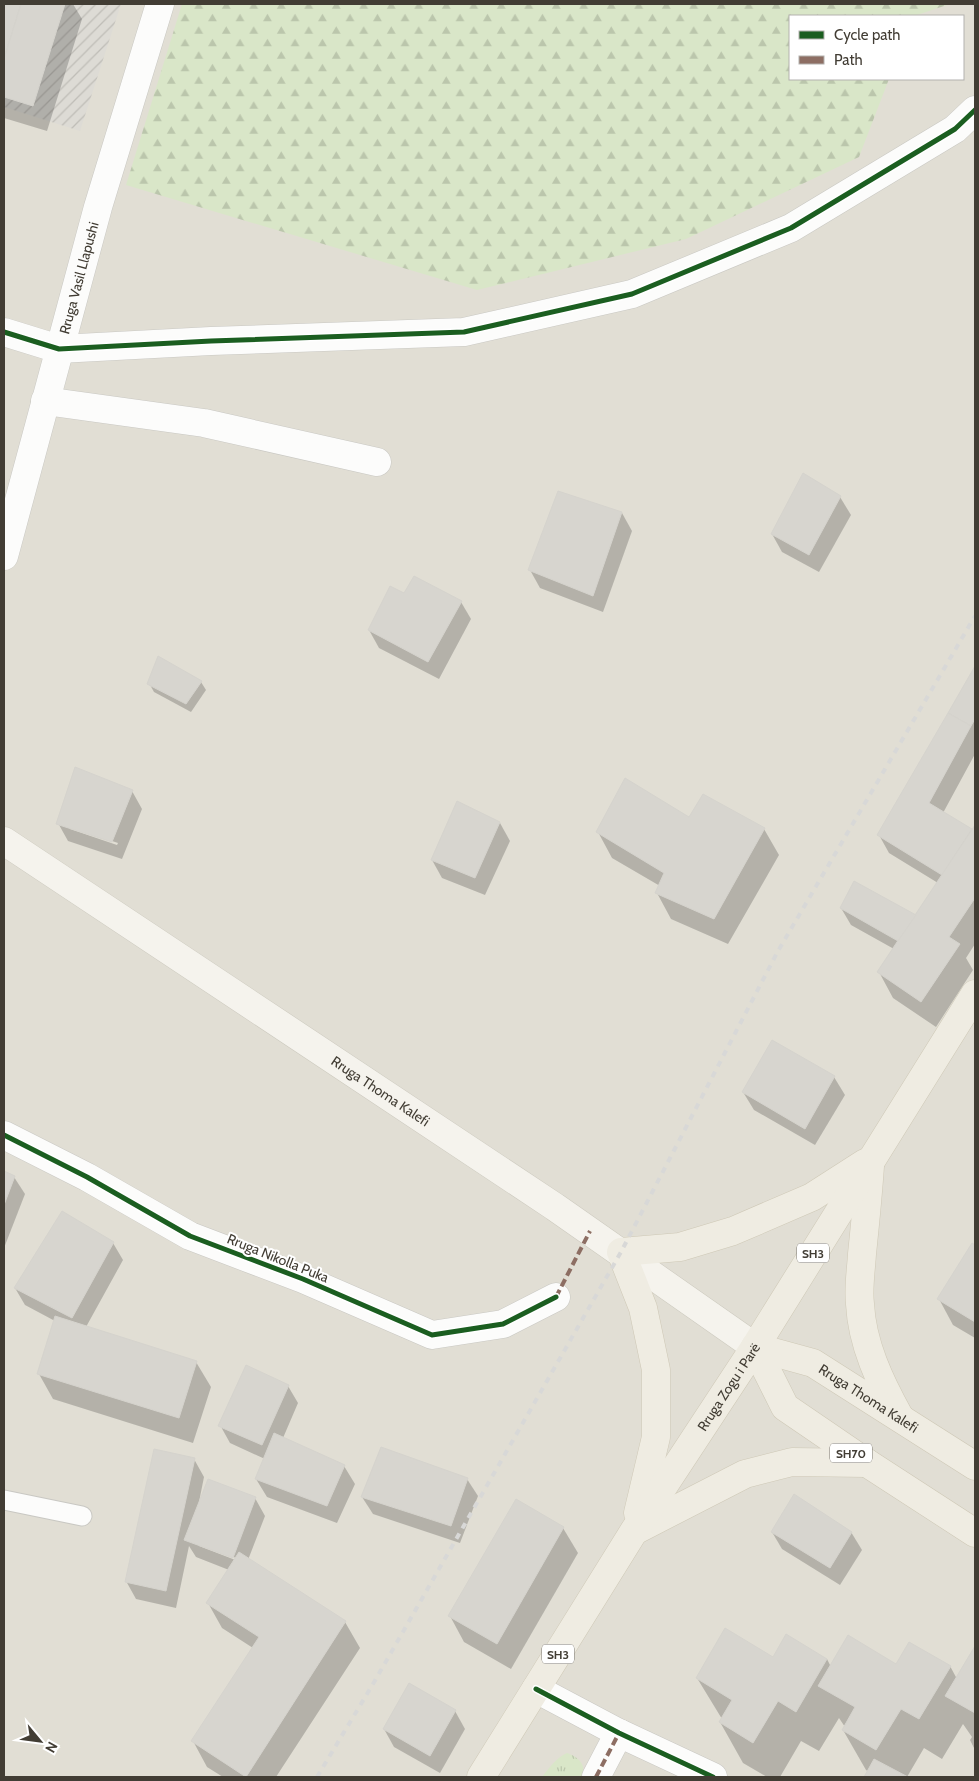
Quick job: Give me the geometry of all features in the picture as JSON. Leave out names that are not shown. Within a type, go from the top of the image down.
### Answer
[{"type":"main road","name":"Rruga Thoma Kalefi","points":[[4,841],[621,1252],[755,1347],[814,1363],[975,1466]]},
{"type":"main road","name":"Rruga Zogu i Parë","points":[[481,1777],[634,1531],[755,1347],[975,994]]},
{"type":"main road","points":[[634,1531],[656,1437],[656,1370],[643,1308],[621,1252],[680,1247],[733,1231],[812,1197],[871,1160]]},
{"type":"main road","points":[[871,1160],[860,1304],[865,1335],[873,1361],[884,1388],[899,1416]]},
{"type":"main road","name":"Rruga Thoma Kalefi","points":[[755,1347],[784,1407],[975,1533]]},
{"type":"main road","points":[[634,1531],[745,1474],[792,1462],[867,1463]]},
{"type":"street","name":"Rruga Vasil Llapushi","points":[[4,556],[98,208],[160,4]]},
{"type":"street","points":[[4,332],[59,349],[211,341],[464,332],[632,294],[791,228],[955,129],[975,110]]},
{"type":"street","points":[[45,401],[204,424],[377,462]]},
{"type":"street","name":"Rruga Nikolla Puka","points":[[4,1135],[87,1177],[190,1236],[303,1279],[432,1335],[503,1324],[556,1297]]},
{"type":"street","points":[[536,1689],[619,1733],[713,1777]]},
{"type":"street","points":[[596,1777],[619,1733]]},
{"type":"lane","points":[[4,1500],[82,1516]]},
{"type":"shaded area","points":[[4,4],[975,4],[975,1777],[4,1777]]},
{"type":"shaded area","points":[[4,4],[121,4],[80,131],[4,107]]},
{"type":"green space","points":[[182,4],[950,4],[917,15],[789,15],[789,80],[889,80],[859,157],[686,239],[477,290],[126,185]]},
{"type":"green space","points":[[567,1753],[575,1757],[582,1765],[582,1777],[542,1777],[556,1760]]},
{"type":"building","points":[[4,4],[21,4],[4,59]]},
{"type":"building","points":[[21,4],[65,4],[33,106],[4,97],[4,59]]},
{"type":"building","points":[[803,473],[841,496],[809,555],[771,534]]},
{"type":"building","points":[[558,491],[622,512],[593,596],[528,570]]},
{"type":"building","points":[[414,576],[462,601],[428,662],[368,630],[390,586],[404,593]]},
{"type":"building","points":[[158,656],[202,681],[186,704],[147,684]]},
{"type":"building","points":[[975,666],[975,719],[971,726],[948,713]]},
{"type":"building","points":[[948,713],[971,726],[929,803],[972,829],[942,875],[877,835]]},
{"type":"building","points":[[75,767],[133,790],[112,842],[56,824]]},
{"type":"building","points":[[625,778],[689,817],[703,794],[765,828],[714,919],[655,893],[664,873],[596,832]]},
{"type":"building","points":[[457,801],[500,822],[475,878],[431,860]]},
{"type":"building","points":[[975,825],[975,898],[949,937],[960,944],[921,1002],[877,972]]},
{"type":"building","points":[[854,881],[916,915],[898,941],[840,908]]},
{"type":"building","points":[[772,1040],[835,1076],[805,1129],[742,1092]]},
{"type":"building","points":[[4,1171],[15,1176],[4,1205]]},
{"type":"building","points":[[62,1211],[114,1242],[72,1318],[14,1288]]},
{"type":"building","points":[[972,1243],[975,1245],[975,1322],[937,1299]]},
{"type":"building","points":[[55,1316],[197,1361],[179,1418],[37,1374]]},
{"type":"building","points":[[246,1365],[289,1385],[262,1445],[218,1426]]},
{"type":"building","points":[[274,1433],[345,1465],[327,1506],[255,1479]]},
{"type":"building","points":[[381,1447],[468,1478],[451,1526],[361,1497]]},
{"type":"building","points":[[154,1449],[195,1458],[166,1591],[125,1582]]},
{"type":"building","points":[[208,1479],[256,1497],[233,1558],[184,1540]]},
{"type":"building","points":[[794,1494],[852,1532],[830,1568],[771,1532]]},
{"type":"building","points":[[516,1499],[564,1527],[497,1644],[448,1616]]},
{"type":"building","points":[[239,1552],[346,1621],[246,1777],[191,1741],[259,1637],[206,1603]]},
{"type":"building","points":[[725,1628],[773,1657],[786,1634],[827,1659],[796,1712],[778,1701],[753,1743],[719,1722],[732,1700],[696,1678]]},
{"type":"building","points":[[848,1635],[896,1664],[909,1642],[951,1666],[919,1719],[901,1709],[876,1750],[842,1730],[855,1707],[818,1686]]},
{"type":"building","points":[[975,1646],[975,1713],[945,1696]]},
{"type":"building","points":[[409,1683],[456,1710],[430,1756],[383,1729]]},
{"type":"building","points":[[874,1759],[908,1777],[864,1777]]},
{"type":"railway","points":[[317,1777],[373,1684],[621,1252],[778,951],[975,616]]},
{"type":"marked path","points":[[556,1297],[590,1231]]},
{"type":"marked path","points":[[596,1777],[619,1733]]},
{"type":"cycle path","points":[[4,332],[59,349],[211,341],[464,332],[632,294],[791,228],[955,129],[975,110]]},
{"type":"cycle path","points":[[4,1135],[87,1177],[190,1236],[303,1279],[432,1335],[503,1324],[556,1297]]},
{"type":"cycle path","points":[[536,1689],[619,1733],[713,1777]]}]
